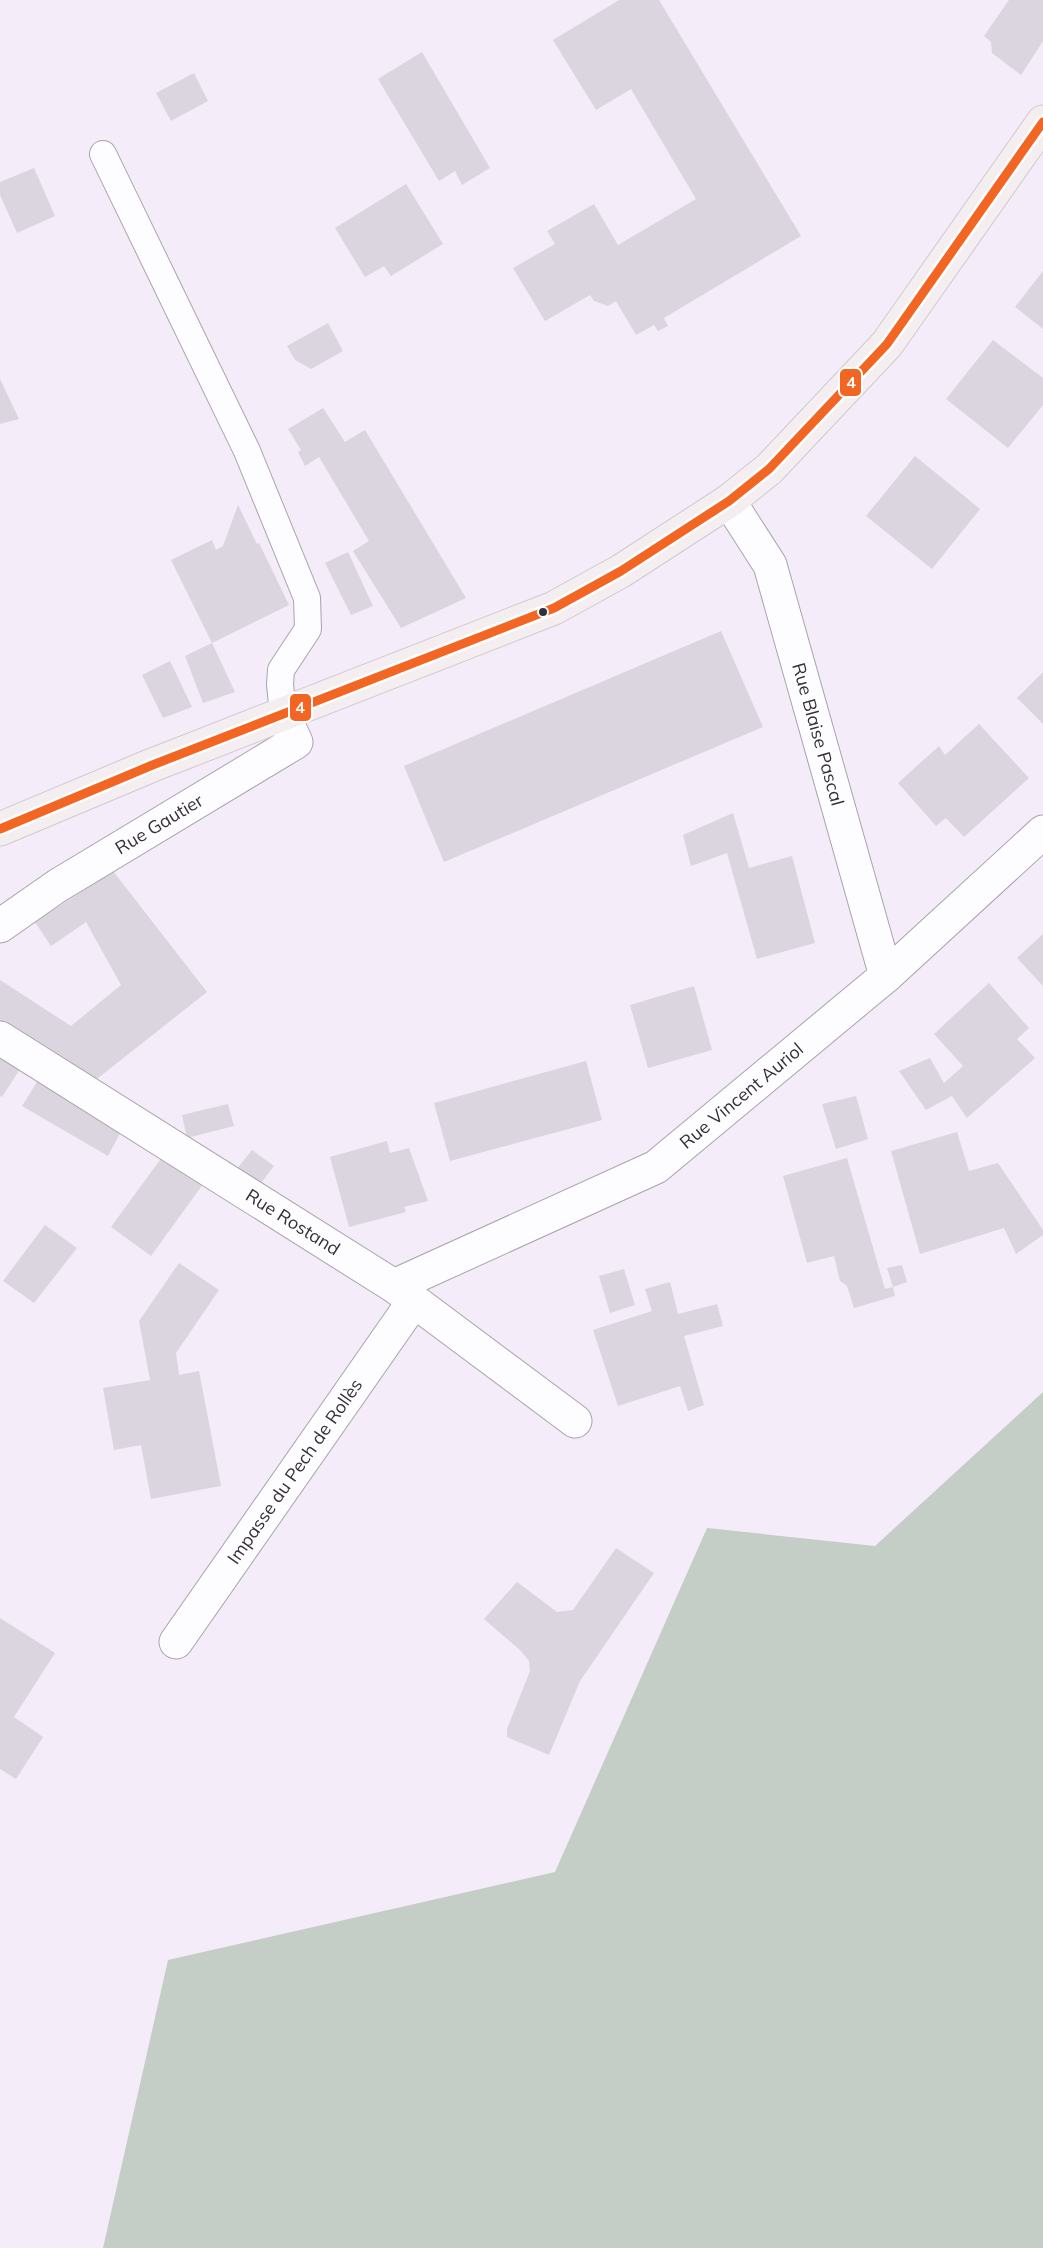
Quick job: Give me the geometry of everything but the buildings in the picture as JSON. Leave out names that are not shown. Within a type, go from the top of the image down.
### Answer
[{"type":"main road","points":[[0,828],[150,766],[554,608],[621,571],[729,501],[769,469],[887,344],[1043,122]]},
{"type":"street","name":"Rue Blaise Pascal","points":[[729,501],[770,565],[886,976]]},
{"type":"street","name":"Rue Gautier","points":[[0,926],[57,886],[296,742],[283,714]]},
{"type":"street","name":"Rue Vincent Auriol","points":[[404,1294],[656,1167],[886,976],[1043,832]]},
{"type":"street","name":"Rue Rostand","points":[[0,1038],[404,1294],[575,1422]]},
{"type":"street","name":"Impasse du Pech de Rollès","points":[[176,1641],[404,1294]]},
{"type":"lane","points":[[103,154],[248,451],[307,598],[308,629],[281,670],[283,714]]},
{"type":"shaded area","points":[[1043,1392],[1043,2248],[103,2248],[168,1960],[555,1872],[707,1528],[875,1546]]},
{"type":"transit line","name":"4","points":[[0,829],[150,766],[554,608],[621,571],[729,501],[769,469],[887,344],[1043,122]]}]
